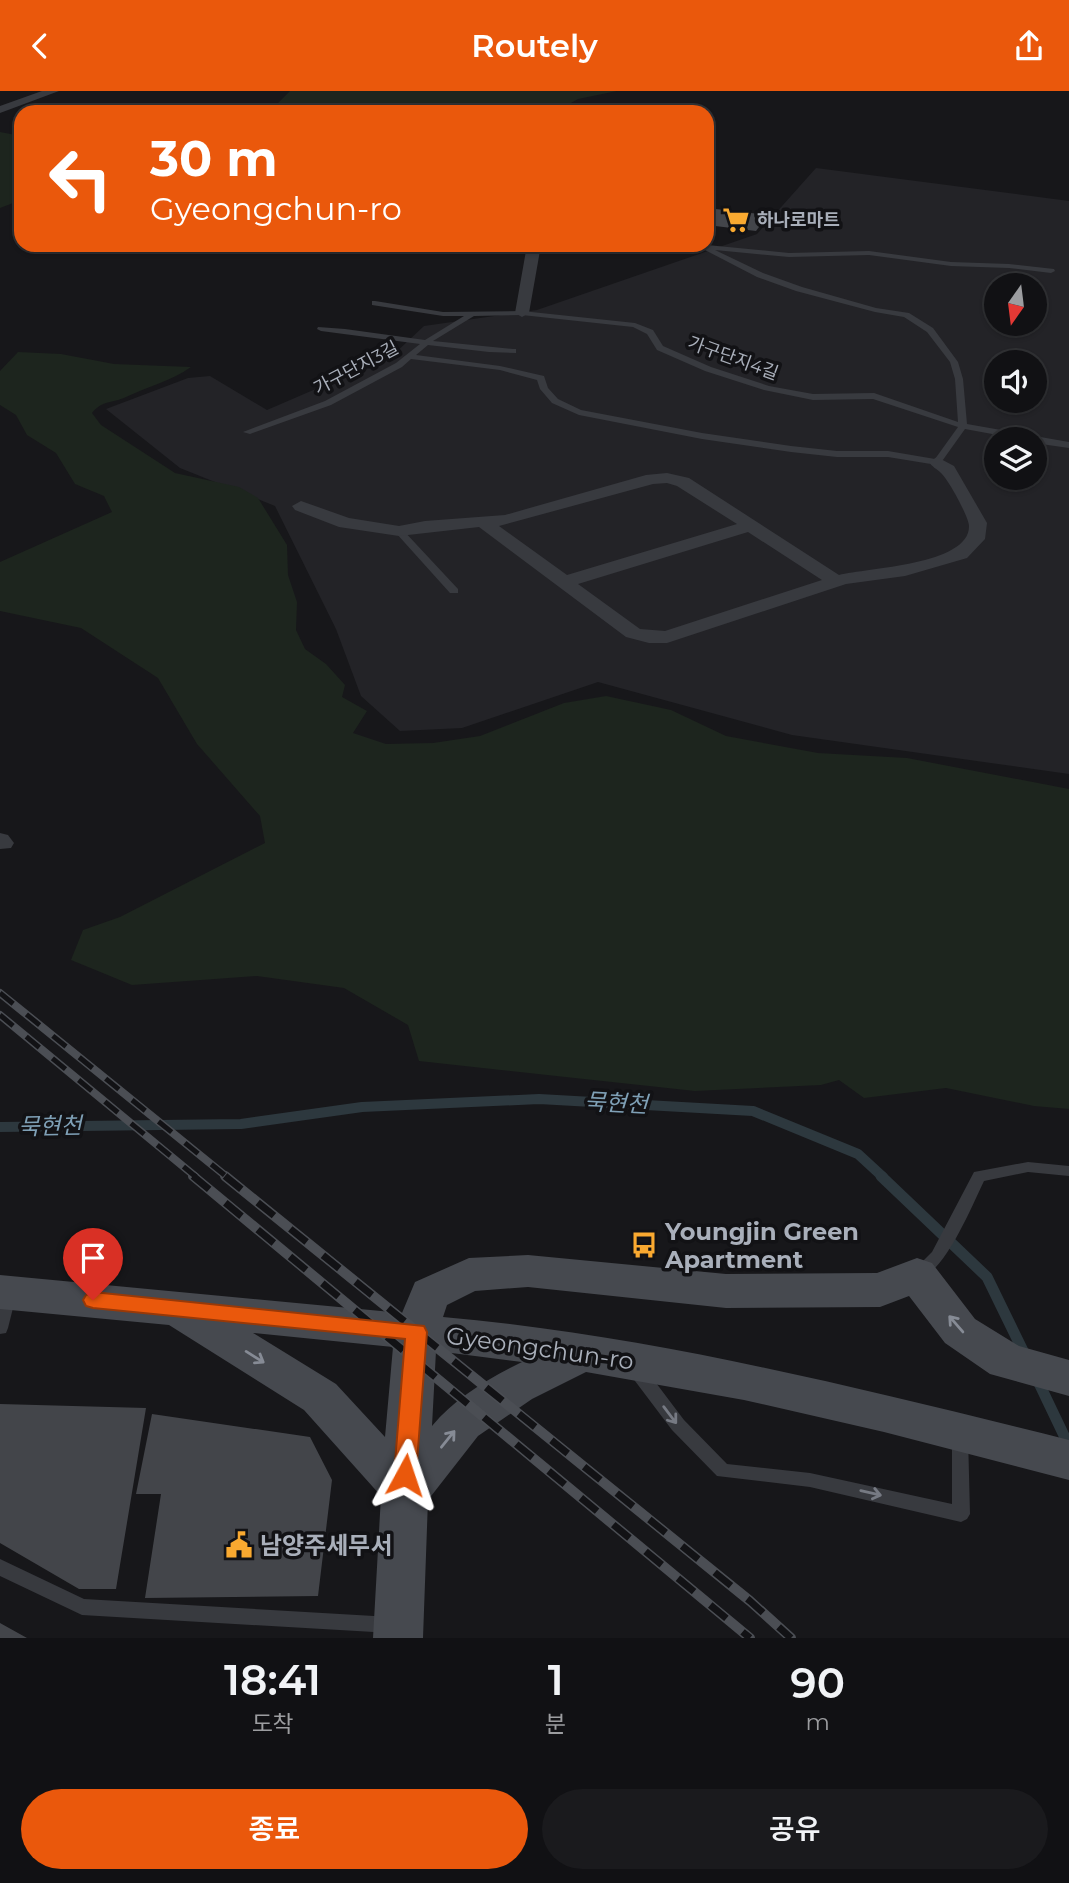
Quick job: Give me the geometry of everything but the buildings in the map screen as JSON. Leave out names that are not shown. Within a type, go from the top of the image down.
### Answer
[{"type":"street","points":[[0,110],[53,91]]},
{"type":"street","points":[[522,313],[533,252]]},
{"type":"street","points":[[484,522],[633,632],[649,637],[667,637],[836,581],[905,570],[961,554],[976,539],[978,523],[966,497],[948,470],[937,462]]},
{"type":"street","points":[[301,506],[345,523],[398,531],[425,526],[484,522],[541,512],[652,479],[667,478],[683,482],[836,581]]},
{"type":"street","points":[[565,582],[750,526]]},
{"type":"street","points":[[398,1631],[416,1332],[430,1294],[470,1275],[528,1272],[726,1291],[880,1290],[928,1265],[960,1331],[1006,1361],[1069,1378]]},
{"type":"street","name":"Gyeongchun-ro","points":[[3,1304],[176,1308],[416,1332],[582,1353],[757,1384],[1069,1460]]},
{"type":"street","points":[[176,1308],[320,1397],[405,1492]]},
{"type":"street","points":[[405,1492],[462,1422],[516,1386],[582,1353]]},
{"type":"lane","points":[[714,249],[789,255],[869,253],[951,264],[1051,271]]},
{"type":"lane","points":[[411,357],[500,368],[541,378],[544,389],[555,401],[579,412],[622,421],[791,449],[837,454],[888,454],[937,462],[963,426],[959,379],[954,362],[930,330],[906,315],[875,310],[799,289],[761,275],[714,252]]},
{"type":"lane","name":"가구단지4길","points":[[375,303],[470,316],[522,313],[635,325],[650,332],[660,348],[708,369],[767,388],[813,397],[874,396],[963,426],[984,430]]},
{"type":"lane","name":"가구단지3길","points":[[247,432],[328,403],[411,357],[426,344],[470,316]]},
{"type":"lane","points":[[321,330],[367,332],[475,351],[513,351]]},
{"type":"lane","name":"가구단지4길","points":[[1047,441],[1069,445]]},
{"type":"lane","points":[[398,531],[454,591]]},
{"type":"lane","points":[[928,1265],[957,1222],[979,1176],[1028,1167],[1069,1171]]},
{"type":"lane","points":[[629,1360],[678,1425],[723,1471],[810,1480],[961,1514],[974,1436]]},
{"type":"lane","points":[[0,1567],[82,1607],[398,1631]]},
{"type":"shaded area","points":[[290,91],[617,91],[578,99],[567,105],[278,103]]},
{"type":"shaded area","points":[[0,132],[14,135],[14,203],[0,208]]},
{"type":"shaded area","points":[[816,168],[1069,201],[1069,774],[792,735],[598,682],[462,728],[400,731],[361,696],[336,629],[275,506],[180,468],[106,409],[188,378],[210,376],[267,410],[392,356],[424,326],[537,310],[705,252],[714,252],[714,249],[757,234]]},
{"type":"shaded area","points":[[18,352],[61,354],[114,364],[191,367],[167,380],[104,404],[92,413],[101,425],[175,473],[239,487],[258,498],[287,545],[288,575],[297,602],[296,630],[305,649],[326,664],[345,685],[342,697],[367,711],[353,733],[386,744],[433,743],[480,736],[564,703],[606,696],[671,710],[726,736],[818,753],[907,758],[1069,789],[1069,1109],[1034,1106],[946,1088],[864,1098],[839,1080],[821,1085],[695,1091],[419,1061],[408,1025],[344,988],[257,976],[132,985],[71,960],[83,930],[120,917],[265,843],[260,816],[197,744],[158,678],[81,628],[0,611],[0,562],[112,512],[104,496],[75,484],[56,453],[27,435],[16,415],[0,405],[0,371]]},
{"type":"waterway","name":"묵현천","points":[[0,1127],[241,1124],[362,1107],[539,1099],[753,1111],[858,1154],[883,1177]]},
{"type":"waterway","name":"묵현천","points":[[881,1176],[987,1277],[1026,1357]]},
{"type":"waterway","name":"묵현천","points":[[1037,1379],[1069,1446]]},
{"type":"railway","points":[[0,993],[227,1177]]},
{"type":"railway","points":[[0,1015],[196,1177]]},
{"type":"railway","points":[[193,1176],[750,1638]]},
{"type":"railway","points":[[225,1176],[750,1601],[791,1638]]},
{"type":"place","name":"하나로마트","points":[[736,220]]},
{"type":"place","name":"Youngjin Green Apartment","points":[[644,1245]]},
{"type":"place","name":"남양주세무서","points":[[239,1545]]},
{"type":"route","points":[[93,1300],[416,1332],[405,1475]]}]
